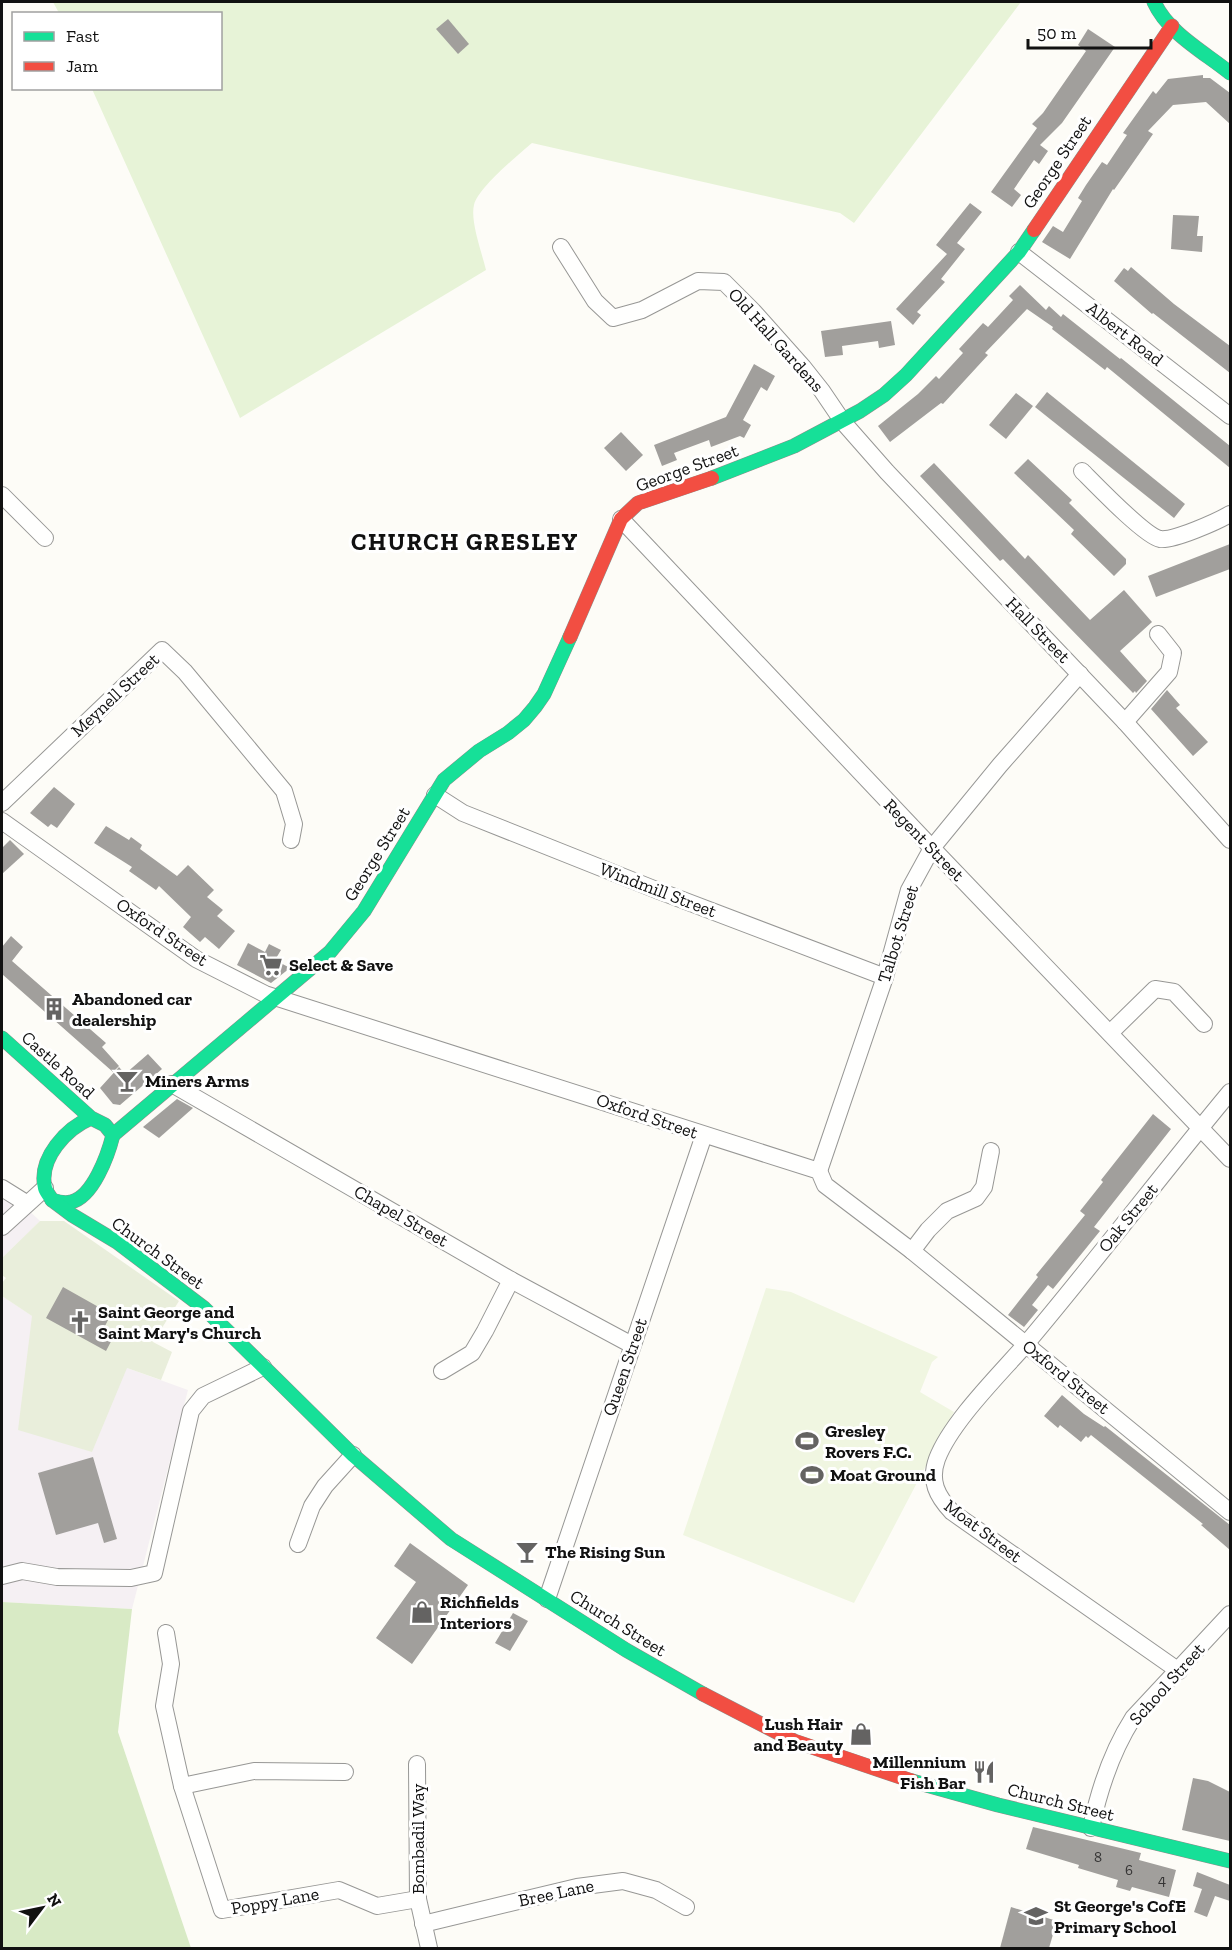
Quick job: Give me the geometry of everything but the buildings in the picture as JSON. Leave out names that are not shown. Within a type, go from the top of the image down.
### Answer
[{"type":"street","points":[[1151,2],[1172,26],[1230,73]]},
{"type":"street","name":"George Street","points":[[113,1136],[330,952],[364,911],[444,780],[524,720],[544,694],[621,519],[638,503],[753,463],[843,422],[884,395],[906,375],[1019,252],[1172,26]]},
{"type":"street","name":"Old Hall Gardens","points":[[561,247],[595,301],[613,318],[642,310],[698,280],[724,282],[803,367],[843,422]]},
{"type":"street","name":"Albert Road","points":[[1019,252],[1230,416]]},
{"type":"street","name":"Hall Street","points":[[843,422],[886,472],[1125,722],[1230,840]]},
{"type":"street","points":[[1082,471],[1139,526],[1160,539],[1174,537],[1213,524],[1230,514]]},
{"type":"street","points":[[2,495],[45,538]]},
{"type":"street","name":"Regent Street","points":[[621,519],[1230,1159]]},
{"type":"street","points":[[1125,722],[1169,672],[1173,653],[1158,634]]},
{"type":"street","name":"Meynell Street","points":[[2,803],[162,650],[185,672],[284,791],[294,824],[291,840]]},
{"type":"street","name":"Talbot Street","points":[[819,1171],[885,977],[909,890],[932,848],[1000,765],[1080,674]]},
{"type":"street","name":"Windmill Street","points":[[435,795],[463,813],[885,977]]},
{"type":"street","name":"Oxford Street","points":[[2,821],[195,959],[277,998],[819,1171],[825,1185],[912,1251],[1230,1512]]},
{"type":"street","points":[[1110,1033],[1155,989],[1174,992],[1204,1024]]},
{"type":"street","name":"Castle Road","points":[[2,1038],[91,1118],[105,1125],[113,1136]]},
{"type":"street","name":"Chapel Street","points":[[172,1084],[511,1280],[632,1345]]},
{"type":"street","name":"Oak Street","points":[[1026,1344],[1230,1092]]},
{"type":"street","points":[[48,1194],[47,1170],[52,1152],[62,1137],[79,1121],[91,1118]]},
{"type":"street","name":"Queen Street","points":[[547,1599],[704,1135]]},
{"type":"street","points":[[48,1194],[63,1204],[77,1201],[87,1190],[110,1149],[113,1136]]},
{"type":"street","points":[[912,1251],[947,1211],[976,1198],[984,1187],[991,1151]]},
{"type":"street","points":[[2,1188],[26,1203]]},
{"type":"street","name":"Church Street","points":[[87,1190],[85,1204],[90,1226]]},
{"type":"street","points":[[2,1227],[26,1203],[48,1194]]},
{"type":"street","name":"Church Street","points":[[48,1194],[72,1215],[117,1242],[204,1308],[353,1455],[451,1539],[670,1676],[794,1741],[904,1779],[1230,1862]]},
{"type":"street","points":[[442,1371],[472,1353],[511,1280]]},
{"type":"street","name":"Moat Street","points":[[1026,1344],[976,1401],[950,1435],[937,1458],[933,1474],[934,1488],[952,1512],[1179,1671]]},
{"type":"street","points":[[2,1576],[22,1571],[57,1577],[131,1578],[154,1573],[191,1411],[203,1396],[263,1367]]},
{"type":"street","points":[[298,1544],[312,1506],[325,1486],[353,1455]]},
{"type":"street","name":"School Street","points":[[1091,1828],[1104,1779],[1122,1735],[1133,1718],[1230,1614]]},
{"type":"street","name":"Poppy Lane","points":[[166,1633],[171,1664],[164,1706],[182,1786],[222,1910],[339,1890],[377,1906],[417,1899]]},
{"type":"street","name":"Bombadil Way","points":[[417,1764],[417,1899],[429,1948]]},
{"type":"street","points":[[182,1786],[254,1771],[345,1772]]},
{"type":"street","name":"Bree Lane","points":[[423,1924],[577,1887],[623,1881],[656,1890],[686,1907]]},
{"type":"shaded area","points":[[2,1186],[40,1221],[2,1258]]},
{"type":"shaded area","points":[[2,1296],[32,1316],[127,1368],[188,1390],[132,1609],[2,1602]]},
{"type":"green space","points":[[53,2],[1021,2],[854,223],[840,213],[532,143],[490,181],[474,205],[475,228],[486,270],[240,418],[92,90],[222,90],[222,12],[58,12]]},
{"type":"green space","points":[[40,1221],[64,1221],[179,1301],[153,1342],[172,1352],[161,1380],[127,1368],[92,1452],[18,1430],[32,1316],[2,1296],[2,1283],[6,1278],[2,1275],[2,1258]]},
{"type":"green space","name":"Moat Ground","points":[[766,1288],[791,1292],[938,1357],[932,1362],[920,1392],[954,1412],[854,1603],[683,1535]]},
{"type":"green space","points":[[2,1602],[132,1609],[118,1732],[191,1948],[2,1948]]},
{"type":"traffic: fast","points":[[1154,2],[1177,33],[1230,73]]},
{"type":"traffic: fast","points":[[712,478],[794,446],[860,411],[884,395],[906,375],[1019,252],[1034,230]]},
{"type":"traffic: fast","points":[[113,1135],[330,952],[364,911],[444,780],[479,751],[508,733],[535,707],[544,694],[570,637]]},
{"type":"traffic: fast","points":[[2,1038],[91,1118],[105,1125],[113,1135],[103,1164],[93,1184],[86,1192],[79,1199],[71,1202],[63,1203],[52,1200],[46,1190],[44,1177],[50,1155],[64,1137],[91,1118]]},
{"type":"traffic: fast","points":[[52,1200],[117,1242],[204,1308],[353,1455],[451,1539],[626,1650],[703,1694]]},
{"type":"traffic: fast","points":[[912,1781],[998,1805],[1230,1861]]},
{"type":"traffic: jam","points":[[1034,230],[1172,26]]},
{"type":"traffic: jam","points":[[570,637],[621,519],[638,503],[712,478]]},
{"type":"traffic: jam","points":[[703,1694],[794,1741],[912,1781]]},
{"type":"place","name":"Select & Save","points":[[271,965]]},
{"type":"place","name":"Abandoned car dealership","points":[[54,1009]]},
{"type":"place","name":"Miners Arms","points":[[127,1081]]},
{"type":"place","name":"Saint George and Saint Mary's Church","points":[[80,1322]]},
{"type":"place","name":"Gresley Rovers F.C.","points":[[807,1441]]},
{"type":"place","name":"Moat Ground","points":[[812,1475]]},
{"type":"place","name":"The Rising Sun","points":[[527,1552]]},
{"type":"place","name":"Richfields Interiors","points":[[422,1612]]},
{"type":"place","name":"Lush Hair and Beauty","points":[[861,1734]]},
{"type":"place","name":"Millennium Fish Bar","points":[[984,1772]]},
{"type":"place","name":"St George's CofE Primary School","points":[[1036,1916]]},
{"type":"district","name":"CHURCH GRESLEY","points":[[465,542]]}]
